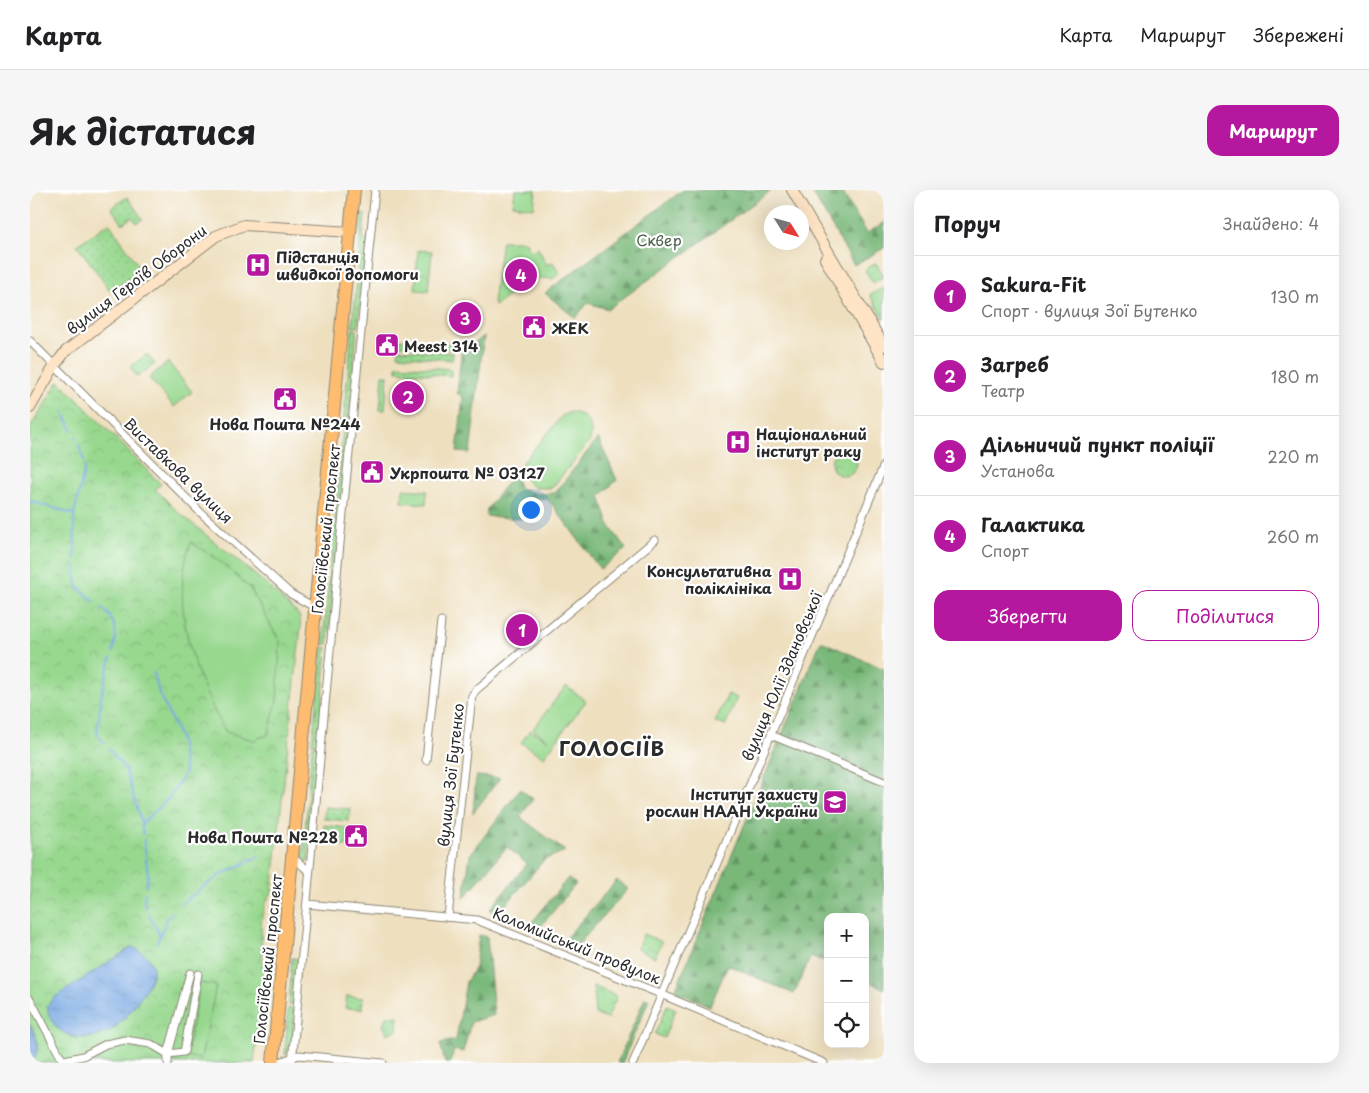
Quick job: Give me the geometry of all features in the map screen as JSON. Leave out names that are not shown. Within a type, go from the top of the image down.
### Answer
[{"type":"highway","name":"Голосіївський проспект","points":[[273,1063],[354,190]]},
{"type":"street","name":"Голосіївський проспект","points":[[293,1059],[375,190]]},
{"type":"street","points":[[785,190],[794,205]]},
{"type":"street","points":[[792,190],[884,346]]},
{"type":"street","name":"вулиця Героїв Оборони","points":[[30,408],[55,365],[66,351],[173,267],[216,236],[244,225],[350,232]]},
{"type":"street","points":[[809,231],[884,362]]},
{"type":"street","name":"Виставкова вулиця","points":[[30,341],[200,512],[291,594],[316,608]]},
{"type":"street","name":"вулиця Юлії Здановської","points":[[634,1063],[884,465]]},
{"type":"street","name":"вулиця Зої Бутенко","points":[[448,917],[472,696],[476,690],[655,540]]},
{"type":"street","points":[[426,760],[441,621]]},
{"type":"street","points":[[771,735],[884,782]]},
{"type":"street","name":"Голосіївський проспект","points":[[293,858],[310,871]]},
{"type":"street","name":"Коломийський провулок","points":[[307,904],[477,920],[663,995],[824,1063]]},
{"type":"street","points":[[168,1063],[168,1054],[190,973]]},
{"type":"street","points":[[30,999],[64,1062],[83,1056],[106,1044],[126,1040],[151,1044],[168,1054],[184,1052],[198,974]]},
{"type":"street","points":[[277,1063],[293,1059],[381,1063]]},
{"type":"green space","points":[[515,190],[536,190],[534,208],[513,205]]},
{"type":"green space","name":"Сквер","points":[[683,190],[772,190],[608,309],[588,303],[575,318],[545,293]]},
{"type":"green space","points":[[811,190],[841,190],[867,233],[883,224],[884,220],[884,248],[854,265]]},
{"type":"green space","points":[[127,197],[143,219],[137,223],[132,217],[123,224],[111,208]]},
{"type":"green space","points":[[362,214],[365,214],[363,239],[368,240],[364,271],[358,271]]},
{"type":"green space","points":[[109,223],[141,269],[111,292],[77,245]]},
{"type":"green space","points":[[502,241],[525,241],[531,251],[538,248],[547,265],[553,262],[560,274],[552,279],[541,278],[516,294],[514,292],[495,306],[493,302]]},
{"type":"green space","points":[[418,250],[432,251],[428,291],[415,290]]},
{"type":"green space","points":[[876,263],[884,276],[873,283],[865,270]]},
{"type":"green space","points":[[358,275],[363,276],[358,327],[352,327]]},
{"type":"green space","points":[[884,287],[884,319],[870,295]]},
{"type":"green space","points":[[352,329],[357,330],[337,553],[332,553]]},
{"type":"green space","points":[[484,336],[470,453],[457,452],[463,397],[457,393],[462,345],[471,346]]},
{"type":"green space","points":[[400,339],[454,343],[453,350],[399,345]]},
{"type":"green space","points":[[399,349],[453,353],[452,360],[398,355]]},
{"type":"green space","points":[[147,354],[155,364],[137,377],[130,367]]},
{"type":"green space","points":[[168,362],[192,392],[174,407],[149,378]]},
{"type":"green space","points":[[397,365],[451,369],[451,376],[397,371]]},
{"type":"green space","points":[[383,375],[388,375],[385,410],[380,410]]},
{"type":"green space","points":[[59,381],[161,484],[155,489],[177,511],[260,579],[299,615],[301,626],[272,892],[263,911],[262,920],[262,994],[254,1063],[30,1063],[30,428]]},
{"type":"green space","points":[[571,412],[577,413],[588,422],[591,430],[590,441],[552,488],[535,488],[524,477],[522,463],[563,415]]},
{"type":"green space","points":[[598,438],[617,480],[600,496],[609,525],[626,549],[600,569],[548,499],[525,497],[522,519],[486,516],[487,509],[514,474],[520,489],[538,494],[555,493]]},
{"type":"green space","points":[[844,450],[853,454],[857,463],[853,472],[844,476],[835,472],[831,463],[835,454]]},
{"type":"green space","points":[[403,489],[427,491],[426,504],[402,502]]},
{"type":"green space","points":[[191,542],[222,563],[250,588],[280,642],[277,700],[268,735],[253,740],[226,732],[204,689],[188,640],[184,615],[182,590]]},
{"type":"green space","points":[[331,555],[336,555],[328,644],[323,644]]},
{"type":"green space","points":[[821,641],[884,669],[884,989],[869,982],[869,913],[824,913],[824,962],[811,956],[794,994],[728,965],[710,1006],[675,991]]},
{"type":"green space","points":[[323,647],[327,648],[319,744],[312,743]]},
{"type":"green space","points":[[566,686],[586,701],[544,757],[521,743],[530,730],[549,741],[533,729]]},
{"type":"green space","points":[[728,694],[737,698],[725,726],[715,722]]},
{"type":"green space","points":[[312,746],[318,746],[308,862],[303,858]]},
{"type":"green space","points":[[476,776],[500,778],[473,813]]},
{"type":"green space","points":[[520,789],[533,799],[520,817],[565,851],[544,860],[497,915],[490,909],[527,864],[507,847],[464,898],[470,855]]},
{"type":"green space","points":[[325,807],[351,809],[349,821],[324,819]]},
{"type":"green space","points":[[324,825],[348,828],[346,846],[322,843]]},
{"type":"green space","points":[[568,878],[576,884],[535,933],[528,927]]},
{"type":"green space","points":[[617,880],[628,889],[574,949],[564,940]]},
{"type":"green space","points":[[643,934],[662,942],[655,957],[637,949]]},
{"type":"green space","points":[[479,935],[487,937],[494,1015],[471,1022],[463,1052],[454,1050],[450,1063],[445,1063],[440,1043],[456,1040],[466,982],[475,967]]},
{"type":"green space","points":[[292,958],[300,959],[295,1006],[289,1005]]},
{"type":"green space","points":[[200,983],[216,986],[201,1059],[186,1056]]},
{"type":"green space","points":[[593,986],[617,996],[607,1019],[595,1014]]},
{"type":"green space","points":[[347,996],[363,998],[362,1009],[345,1008]]},
{"type":"green space","points":[[645,998],[649,1000],[622,1063],[617,1063]]},
{"type":"green space","points":[[667,1005],[676,1009],[664,1038],[655,1034]]},
{"type":"green space","points":[[288,1008],[294,1009],[292,1049],[285,1055]]},
{"type":"green space","points":[[386,1016],[398,1016],[397,1030],[387,1034],[383,1025]]},
{"type":"water","points":[[132,947],[147,956],[152,964],[153,972],[148,986],[129,1013],[110,1031],[100,1035],[80,1038],[62,1032],[50,1017],[47,1006],[55,997]]},
{"type":"water","points":[[30,1024],[36,1037],[37,1046],[34,1060],[30,1061]]},
{"type":"waterway","points":[[63,411],[72,430]]},
{"type":"waterway","points":[[79,445],[84,461]]},
{"type":"waterway","points":[[75,560],[74,514],[85,467]]},
{"type":"waterway","points":[[30,501],[73,514]]},
{"type":"waterway","points":[[75,566],[77,586],[95,602]]},
{"type":"waterway","points":[[102,608],[111,618],[115,628],[116,640],[113,652]]},
{"type":"waterway","points":[[104,743],[97,734],[102,692],[111,658]]},
{"type":"waterway","points":[[142,823],[170,797],[185,773],[180,738],[159,693],[154,673]]},
{"type":"waterway","points":[[109,749],[125,769],[141,821],[143,834]]},
{"type":"waterway","points":[[144,840],[148,875],[146,886]]},
{"type":"waterway","points":[[181,904],[217,877],[259,856]]},
{"type":"waterway","points":[[145,893],[144,903],[146,908]]},
{"type":"waterway","points":[[157,943],[166,920],[172,913]]},
{"type":"waterway","points":[[149,914],[160,936]]},
{"type":"place","name":"Підстанція швидкої допомоги","points":[[258,265]]},
{"type":"place","name":"Галактика","points":[[521,275]]},
{"type":"place","name":"Дільничий пункт поліції","points":[[465,318]]},
{"type":"place","name":"ЖЕК","points":[[534,327]]},
{"type":"place","name":"Meest 314","points":[[387,345]]},
{"type":"place","name":"Загреб","points":[[408,397]]},
{"type":"place","name":"Нова Пошта №244","points":[[285,399]]},
{"type":"place","name":"Національний інститут раку","points":[[738,442]]},
{"type":"place","name":"Укрпошта № 03127","points":[[372,472]]},
{"type":"place","name":"Консультативна поліклініка","points":[[790,579]]},
{"type":"place","name":"Sakura-Fit","points":[[522,630]]},
{"type":"place","name":"Інститут захисту рослин НААН України","points":[[835,802]]},
{"type":"place","name":"Нова Пошта №228","points":[[356,836]]},
{"type":"district","name":"ГОЛОСІЇВ","points":[[612,748]]}]
